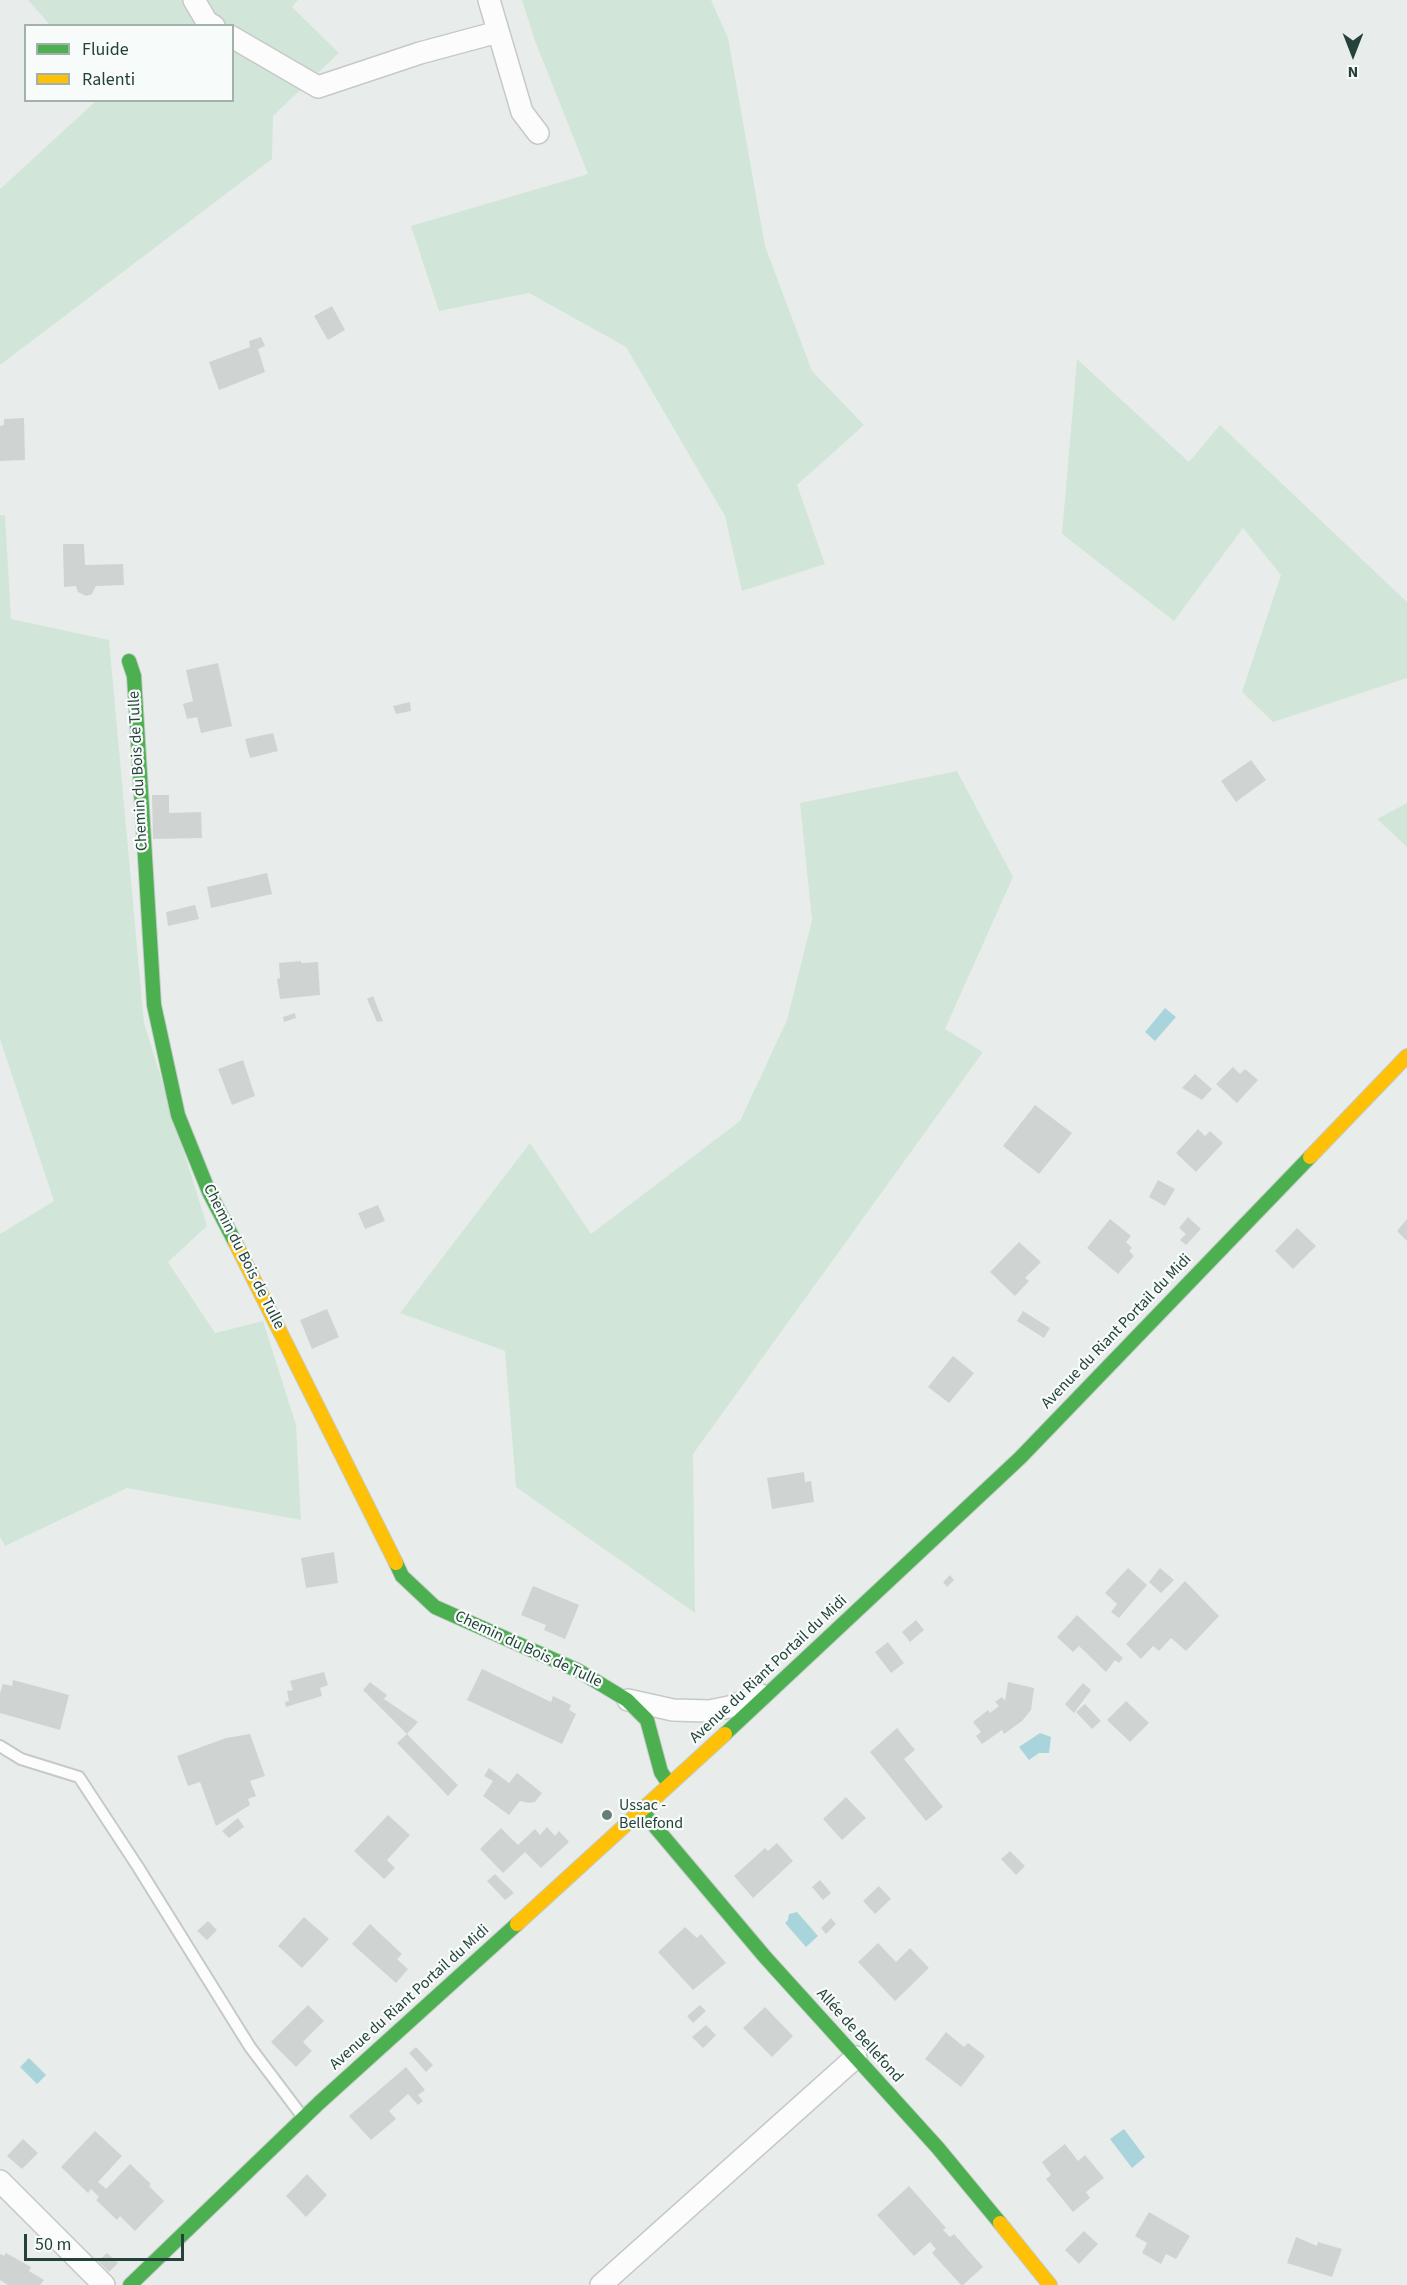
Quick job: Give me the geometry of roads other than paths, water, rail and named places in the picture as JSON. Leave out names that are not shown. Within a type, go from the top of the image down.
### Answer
[{"type":"street","points":[[194,0],[210,24]]},
{"type":"street","points":[[489,0],[522,112],[538,133]]},
{"type":"street","points":[[234,38],[318,87],[420,52],[498,32]]},
{"type":"street","name":"Chemin du Bois de Tulle","points":[[129,660],[134,676],[154,1005],[178,1115],[209,1192],[402,1576],[435,1606],[579,1671],[627,1700],[647,1719],[661,1772],[669,1785]]},
{"type":"street","name":"Avenue du Riant Portail du Midi","points":[[130,2285],[303,2118],[669,1785],[1020,1458],[1407,1056]]},
{"type":"street","name":"Chemin du Bois de Tulle","points":[[627,1700],[673,1710],[709,1711],[729,1707],[770,1691]]},
{"type":"street","name":"Allée de Bellefond","points":[[641,1810],[765,1957],[938,2148],[1050,2285]]},
{"type":"street","points":[[601,2285],[856,2057]]},
{"type":"street","points":[[0,2181],[104,2285]]},
{"type":"lane","points":[[0,1746],[21,1759],[79,1777],[144,1876],[250,2047],[303,2118]]},
{"type":"water","points":[[1165,1008],[1176,1017],[1155,1041],[1145,1032]]},
{"type":"water","points":[[1040,1733],[1051,1737],[1049,1753],[1039,1753],[1029,1760],[1019,1747]]},
{"type":"water","points":[[797,1912],[818,1936],[806,1947],[785,1923],[789,1914]]},
{"type":"water","points":[[29,2058],[46,2075],[37,2084],[20,2067]]},
{"type":"water","points":[[1124,2129],[1145,2157],[1132,2168],[1110,2139]]},
{"type":"place","name":"Ussac - Bellefond","points":[[607,1815]]}]
